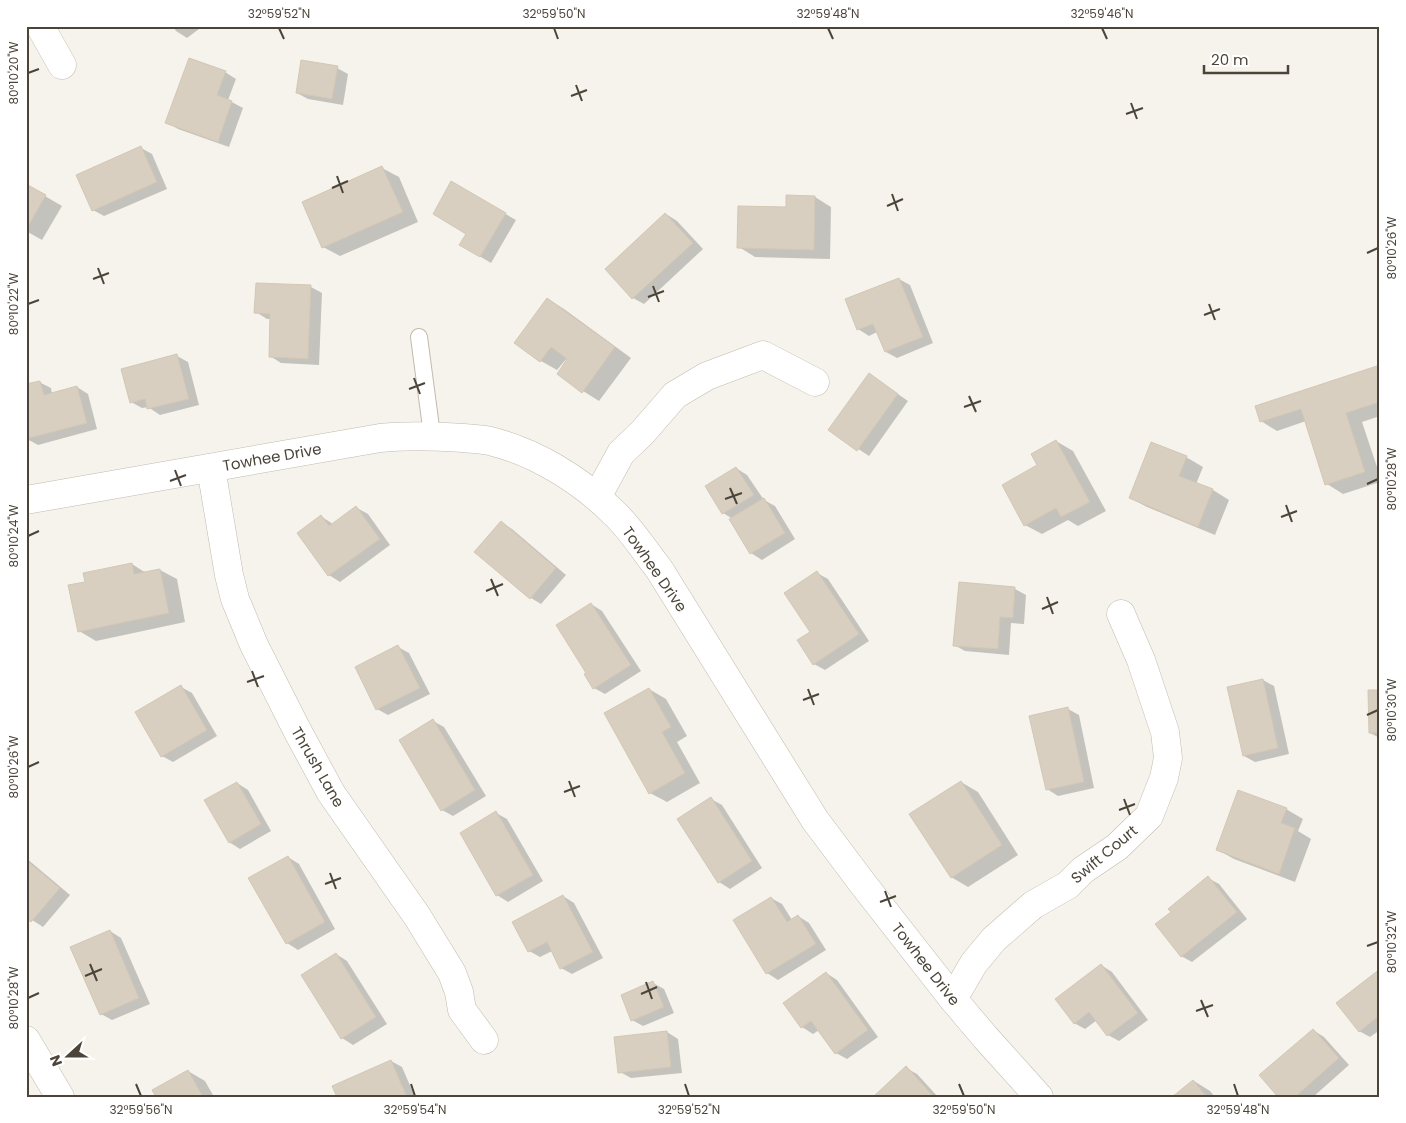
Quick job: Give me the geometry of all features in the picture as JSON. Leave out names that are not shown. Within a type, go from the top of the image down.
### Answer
[{"type":"street","points":[[40,26],[62,65]]},
{"type":"street","points":[[597,497],[622,453],[675,395],[707,376],[763,355],[815,382]]},
{"type":"street","name":"Towhee Drive","points":[[26,500],[380,438],[409,435],[489,441],[524,453],[556,469],[597,497],[636,537],[659,569],[738,699],[815,820],[863,884],[985,1038],[1039,1097]]},
{"type":"street","name":"Thrush Lane","points":[[211,468],[229,575],[235,598],[254,645],[331,793],[417,916],[452,973],[459,992],[462,1010],[484,1040]]},
{"type":"street","name":"Swift Court","points":[[954,999],[974,963],[994,939],[1032,905],[1068,885],[1083,870],[1118,847],[1149,816],[1164,778],[1168,758],[1165,732],[1141,660],[1121,614]]},
{"type":"street","points":[[26,1040],[60,1097]]},
{"type":"lane","points":[[420,337],[432,436]]},
{"type":"building","points":[[189,58],[226,71],[217,95],[232,101],[218,142],[165,123]]},
{"type":"building","points":[[301,60],[338,66],[332,99],[296,93]]},
{"type":"building","points":[[141,146],[157,182],[92,211],[76,175]]},
{"type":"building","points":[[382,166],[403,212],[322,248],[302,202]]},
{"type":"building","points":[[451,181],[506,213],[480,257],[459,245],[466,234],[433,214]]},
{"type":"building","points":[[26,184],[46,195],[26,230]]},
{"type":"building","points":[[786,195],[815,196],[814,250],[737,248],[738,206],[786,207]]},
{"type":"building","points":[[665,213],[693,243],[632,299],[605,269]]},
{"type":"building","points":[[899,278],[923,337],[885,352],[873,324],[857,330],[845,299]]},
{"type":"building","points":[[256,283],[311,285],[308,359],[269,357],[270,314],[254,313]]},
{"type":"building","points":[[547,298],[615,347],[582,393],[557,374],[567,359],[551,347],[540,362],[514,343]]},
{"type":"building","points":[[177,354],[189,399],[147,409],[145,399],[130,403],[121,369]]},
{"type":"building","points":[[1380,365],[1380,402],[1346,413],[1365,472],[1325,485],[1301,409],[1260,422],[1255,406]]},
{"type":"building","points":[[869,373],[898,394],[857,451],[828,430]]},
{"type":"building","points":[[40,381],[44,395],[77,386],[87,423],[26,439],[26,384]]},
{"type":"building","points":[[1056,440],[1090,502],[1061,517],[1056,508],[1024,526],[1002,485],[1037,465],[1031,454]]},
{"type":"building","points":[[1151,442],[1187,456],[1179,476],[1213,489],[1198,527],[1129,498]]},
{"type":"building","points":[[736,467],[754,495],[722,514],[705,486]]},
{"type":"building","points":[[764,498],[785,533],[750,554],[729,519]]},
{"type":"building","points":[[356,506],[380,539],[328,576],[297,533],[321,515],[329,526]]},
{"type":"building","points":[[501,521],[556,568],[530,599],[474,552]]},
{"type":"building","points":[[132,563],[134,574],[160,569],[169,613],[78,632],[68,585],[85,582],[83,573]]},
{"type":"building","points":[[817,571],[859,634],[813,665],[797,640],[810,632],[784,593]]},
{"type":"building","points":[[959,582],[1015,587],[1013,618],[1000,617],[998,649],[953,646]]},
{"type":"building","points":[[591,603],[631,665],[593,689],[584,674],[586,673],[556,625]]},
{"type":"building","points":[[398,645],[420,688],[376,710],[355,667]]},
{"type":"building","points":[[1263,679],[1278,748],[1243,756],[1227,687]]},
{"type":"building","points":[[181,685],[207,730],[161,757],[135,712]]},
{"type":"building","points":[[649,688],[671,727],[662,732],[685,773],[649,794],[604,713]]},
{"type":"building","points":[[1368,690],[1380,690],[1380,733],[1369,733]]},
{"type":"building","points":[[1068,707],[1084,782],[1046,790],[1029,716]]},
{"type":"building","points":[[433,719],[475,790],[441,811],[399,740]]},
{"type":"building","points":[[961,781],[1002,845],[951,878],[909,814]]},
{"type":"building","points":[[237,782],[261,824],[229,843],[204,800]]},
{"type":"building","points":[[1238,790],[1287,808],[1281,823],[1295,828],[1279,874],[1216,850]]},
{"type":"building","points":[[711,797],[752,861],[718,883],[677,819]]},
{"type":"building","points":[[496,811],[533,875],[496,896],[460,833]]},
{"type":"building","points":[[288,856],[325,922],[286,944],[248,878]]},
{"type":"building","points":[[26,860],[60,888],[31,922],[26,918]]},
{"type":"building","points":[[1208,876],[1237,912],[1181,957],[1155,924],[1171,912],[1168,909]]},
{"type":"building","points":[[563,895],[593,952],[560,969],[547,942],[528,952],[512,922]]},
{"type":"building","points":[[771,897],[787,922],[798,915],[816,944],[766,974],[733,920]]},
{"type":"building","points":[[110,930],[139,998],[100,1015],[70,947]]},
{"type":"building","points":[[336,953],[376,1017],[341,1039],[301,975]]},
{"type":"building","points":[[1101,964],[1138,1013],[1107,1036],[1089,1012],[1074,1024],[1055,999]]},
{"type":"building","points":[[1380,969],[1380,1015],[1359,1032],[1336,1003]]},
{"type":"building","points":[[826,972],[868,1030],[835,1054],[811,1021],[801,1028],[783,1003]]},
{"type":"building","points":[[653,981],[664,1007],[631,1021],[621,995]]},
{"type":"building","points":[[1313,1029],[1339,1058],[1295,1097],[1278,1097],[1259,1075]]},
{"type":"building","points":[[667,1031],[671,1067],[618,1073],[614,1037]]},
{"type":"building","points":[[391,1060],[407,1097],[337,1097],[332,1086]]},
{"type":"building","points":[[906,1066],[934,1097],[873,1097]]},
{"type":"building","points":[[188,1070],[203,1097],[156,1097],[152,1090]]},
{"type":"building","points":[[1193,1080],[1207,1097],[1172,1097]]}]
